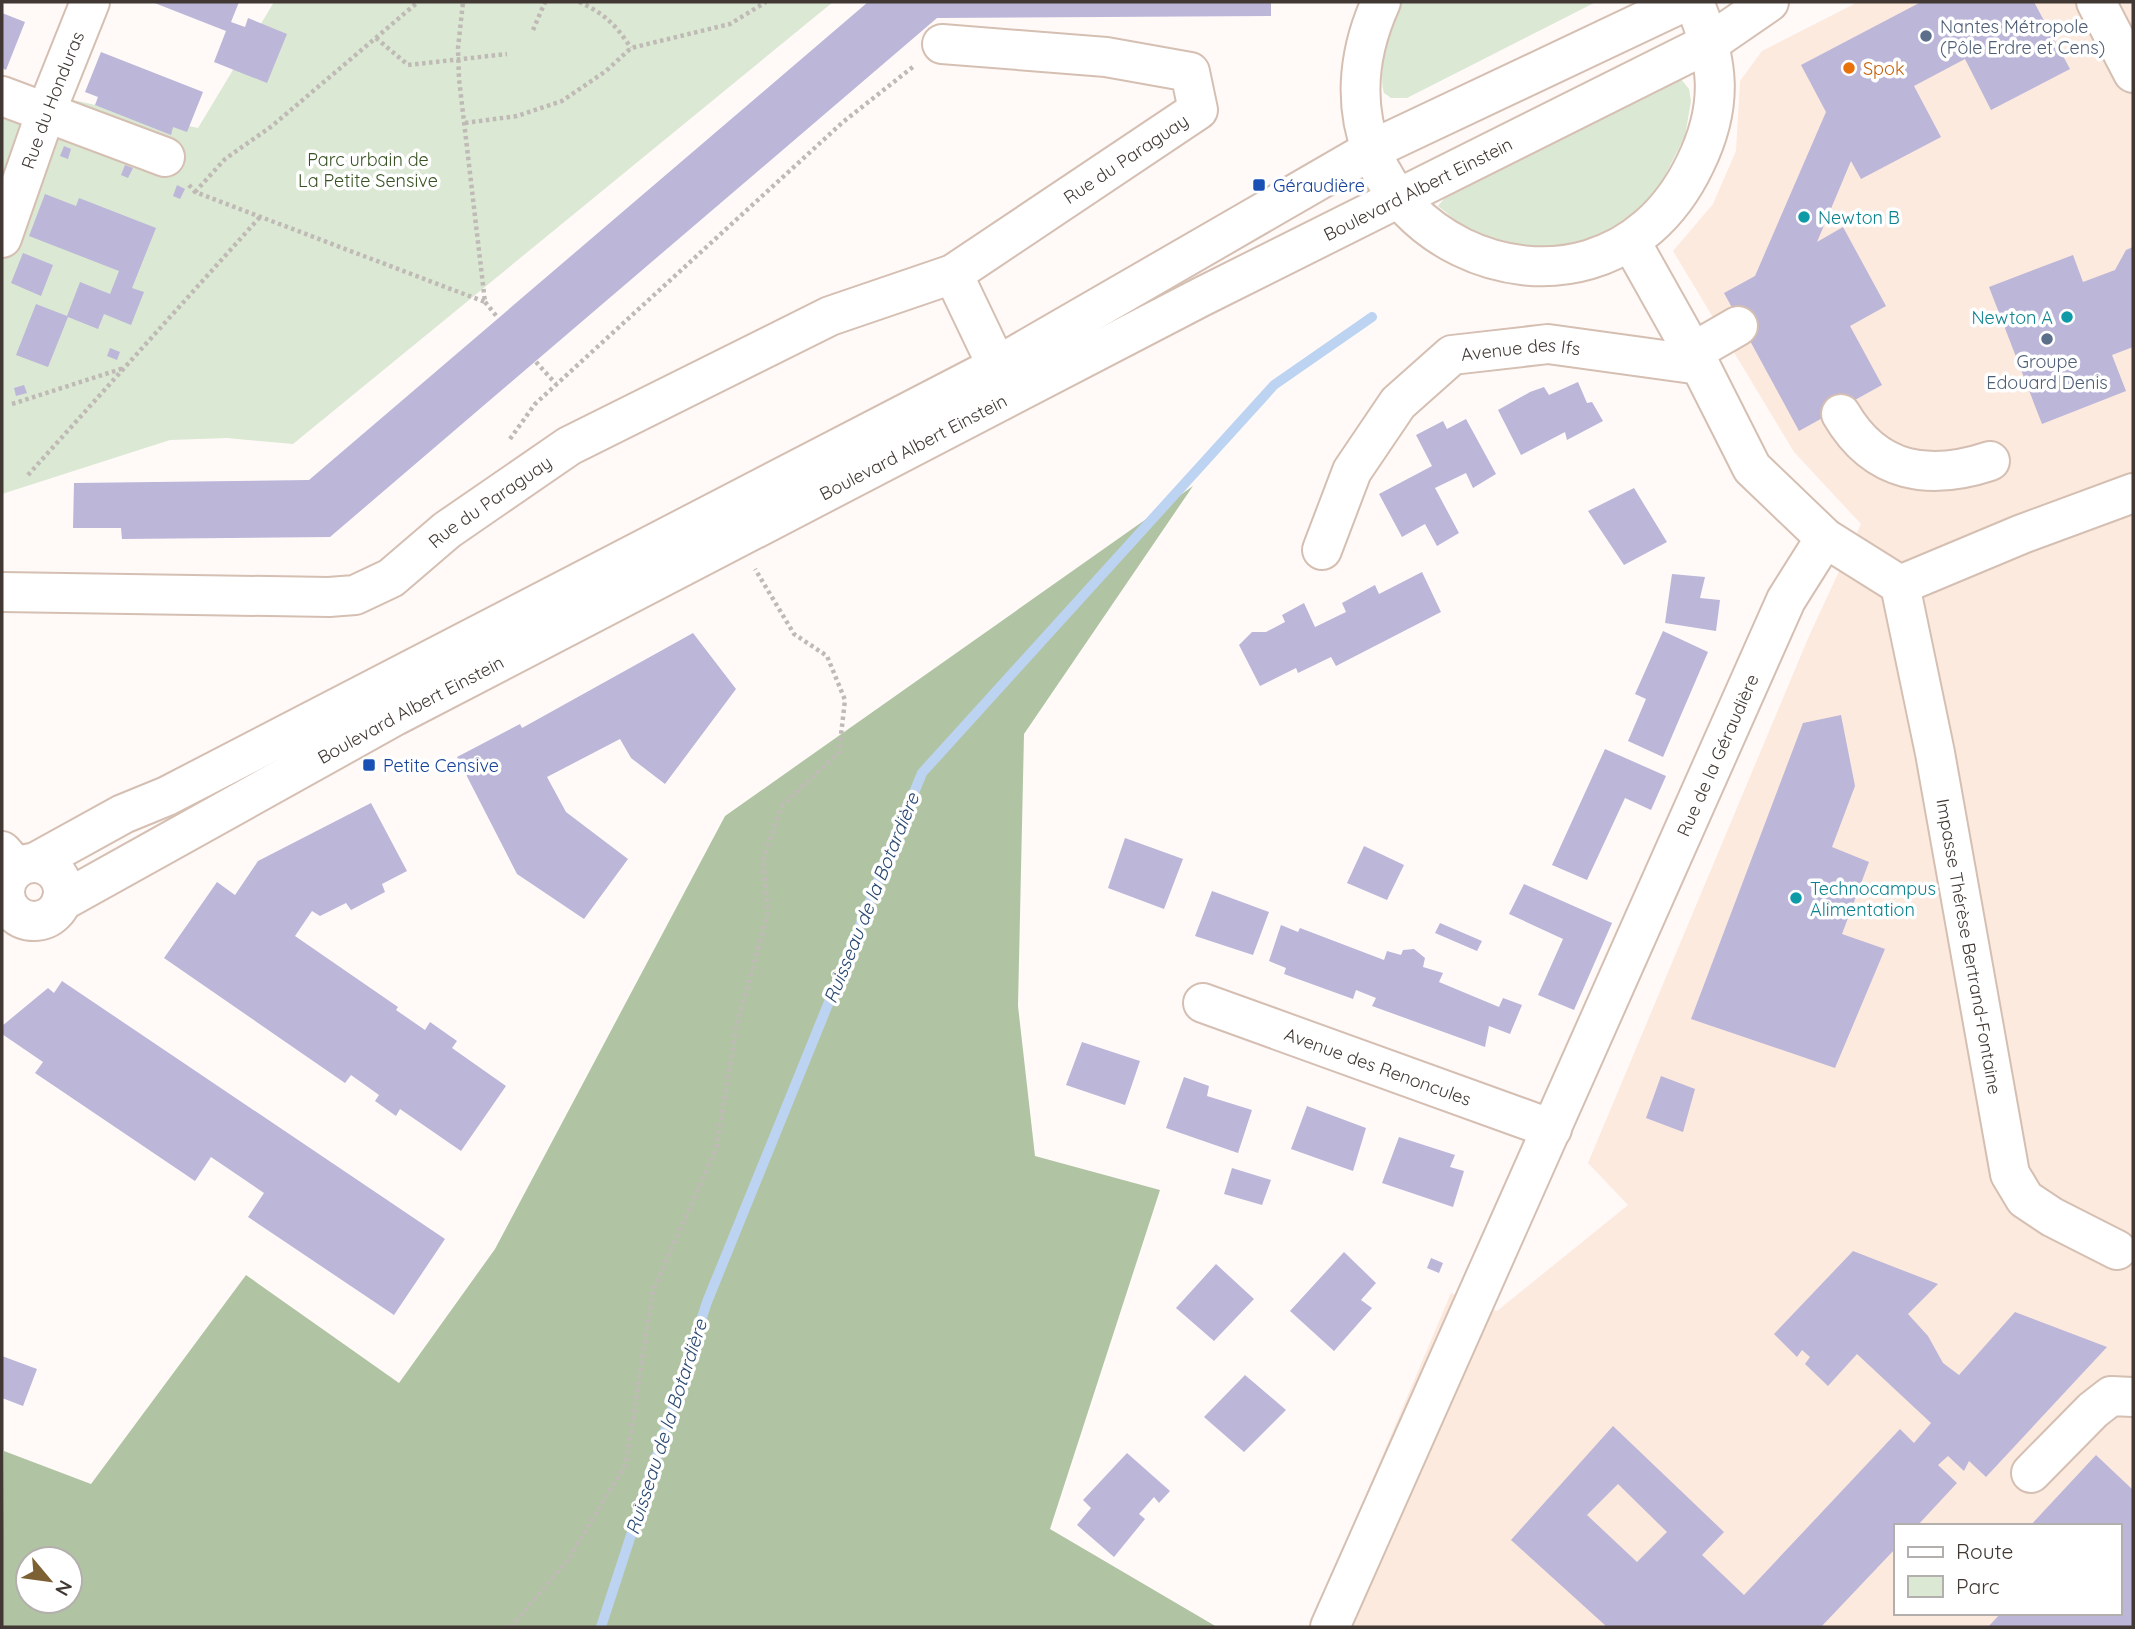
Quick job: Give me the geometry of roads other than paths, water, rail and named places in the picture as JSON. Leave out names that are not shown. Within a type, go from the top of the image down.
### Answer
[{"type":"street","name":"Rue du Honduras","points":[[2,238],[46,112],[90,2]]},
{"type":"street","points":[[1381,2],[1362,57],[1361,110],[1371,150],[1398,199],[1434,233],[1469,252],[1499,262],[1555,266],[1605,253],[1631,242],[1658,218],[1688,180],[1710,133],[1716,87],[1711,42],[1694,2]]},
{"type":"street","name":"Boulevard Albert Einstein","points":[[12,871],[123,814],[167,796],[997,366],[1371,150],[1684,2]]},
{"type":"street","name":"Boulevard Albert Einstein","points":[[2,940],[394,716],[1188,303],[1711,42],[1769,2]]},
{"type":"street","points":[[2096,2],[2133,73]]},
{"type":"street","name":"Rue du Paraguay","points":[[2,592],[329,597],[364,592],[391,578],[446,530],[569,446],[830,316],[953,274],[1198,110],[1190,72],[1106,57],[942,44]]},
{"type":"street","points":[[2,96],[165,157]]},
{"type":"street","points":[[1631,242],[1696,358],[1752,468],[1825,538],[1900,585],[2022,534],[2133,493]]},
{"type":"street","points":[[953,274],[997,366]]},
{"type":"street","points":[[1696,358],[1738,326]]},
{"type":"street","name":"Avenue des Ifs","points":[[1322,550],[1352,471],[1398,404],[1452,355],[1548,344],[1696,358]]},
{"type":"street","points":[[1841,414],[1851,431],[1867,445],[1898,465],[1918,472],[1961,471],[1990,461]]},
{"type":"street","name":"Rue de la Géraudière","points":[[1330,1627],[1787,600],[1825,538]]},
{"type":"street","name":"Impasse Thérèse Bertrand-Fontaine","points":[[1900,585],[1934,753],[2010,1174],[2025,1199],[2052,1217],[2117,1250]]},
{"type":"street","points":[[54,870],[60,878],[63,892],[49,911],[26,920],[10,908],[5,895],[12,871],[54,870]]},
{"type":"street","name":"Avenue des Renoncules","points":[[1203,1003],[1552,1129]]},
{"type":"street","points":[[2031,1473],[2093,1410],[2111,1396],[2133,1397]]},
{"type":"waterway","name":"Ruisseau de la Botardière","points":[[601,1627],[707,1302],[922,773],[1274,385],[1372,317]]},
{"type":"place","name":"Nantes Métropole (Pôle Erdre et Cens)","points":[[1926,36]]},
{"type":"place","name":"Spok","points":[[1849,68]]},
{"type":"place","name":"Géraudière","points":[[1259,185]]},
{"type":"place","name":"Newton B","points":[[1804,217]]},
{"type":"place","name":"Newton A","points":[[2067,317]]},
{"type":"place","name":"Groupe Edouard Denis","points":[[2047,339]]},
{"type":"place","name":"Petite Censive","points":[[369,765]]},
{"type":"place","name":"Technocampus Alimentation","points":[[1796,898]]},
{"type":"park label","name":"Parc urbain de La Petite Sensive","points":[[368,169]]}]
